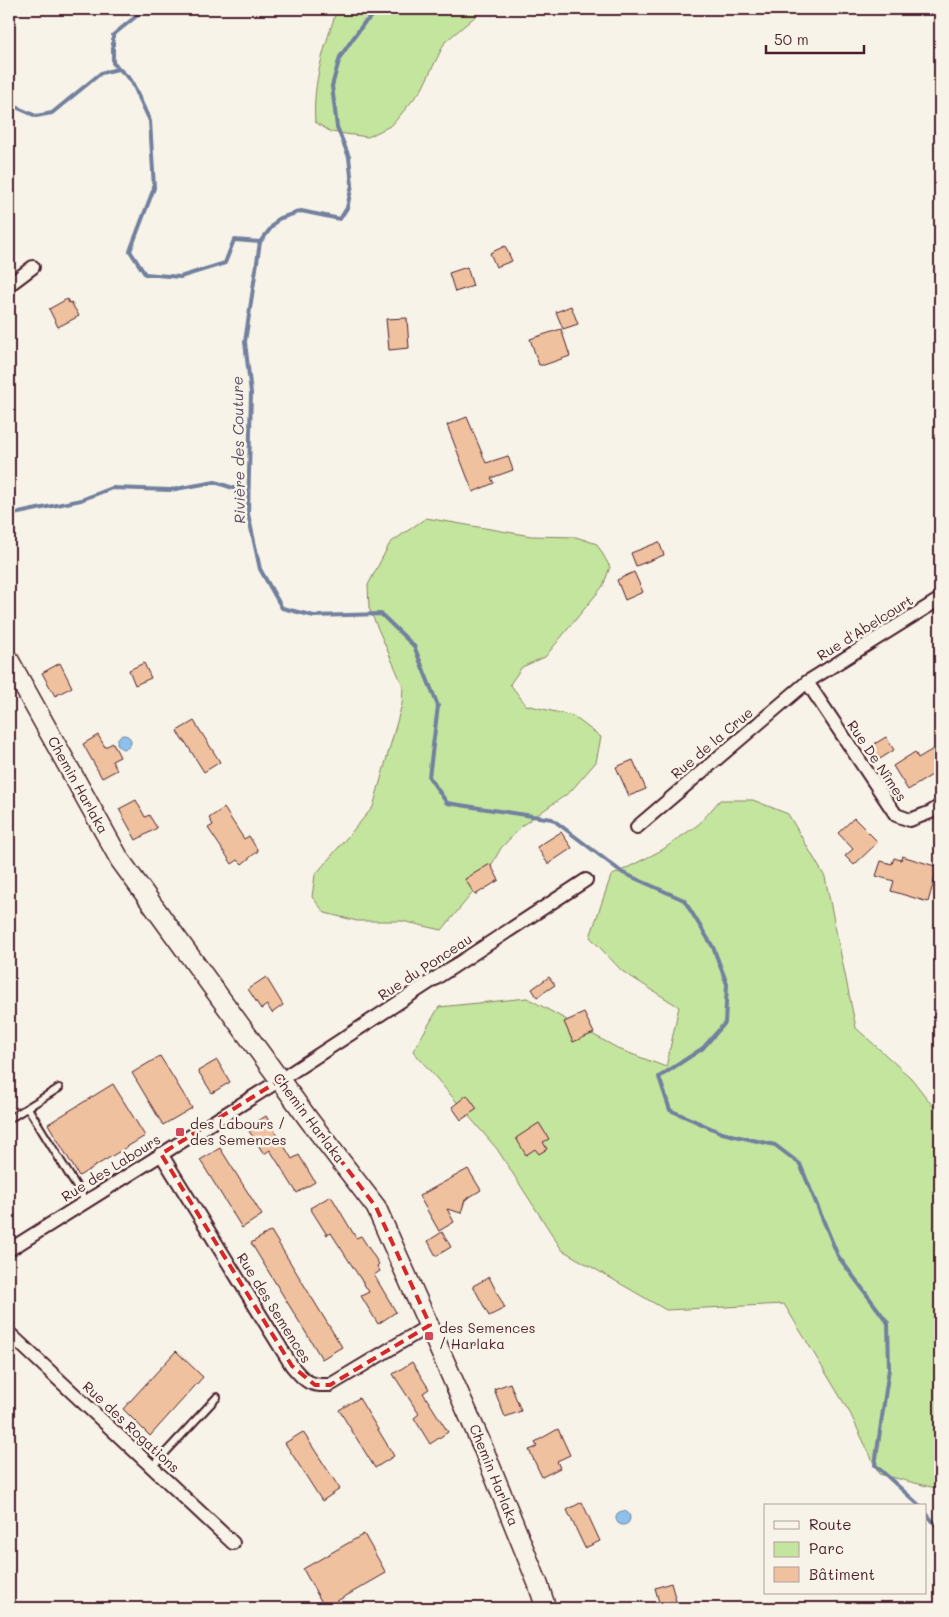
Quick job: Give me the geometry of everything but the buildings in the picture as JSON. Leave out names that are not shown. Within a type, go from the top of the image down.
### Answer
[{"type":"street","points":[[9,285],[33,267]]},
{"type":"street","name":"Rue d'Abelcourt","points":[[807,682],[940,599]]},
{"type":"street","name":"Chemin Harlaka","points":[[9,660],[120,860],[308,1120],[376,1207],[481,1443],[546,1608]]},
{"type":"street","name":"Rue De Nîmes","points":[[807,682],[896,816],[910,820],[931,812],[940,806]]},
{"type":"street","name":"Rue de la Crue","points":[[637,827],[807,682]]},
{"type":"street","name":"Rue du Ponceau","points":[[280,1080],[586,880]]},
{"type":"street","name":"Rue des Labours","points":[[9,1250],[280,1080]]},
{"type":"street","name":"Rue des Semences","points":[[160,1154],[292,1366],[303,1379],[315,1385],[330,1385],[430,1325]]},
{"type":"street","name":"Rue des Rogations","points":[[9,1333],[232,1543]]},
{"type":"lane","points":[[9,1119],[60,1088]]},
{"type":"lane","points":[[28,1108],[86,1202]]},
{"type":"lane","points":[[152,1467],[217,1396]]},
{"type":"highlighted area","points":[[280,1080],[376,1207],[430,1325],[330,1385],[315,1385],[292,1366],[161,1154]]},
{"type":"green space","points":[[337,9],[484,9],[445,42],[422,89],[392,125],[368,137],[331,132],[315,122],[317,78]]},
{"type":"green space","points":[[426,518],[531,536],[576,537],[597,544],[610,567],[603,586],[545,657],[522,667],[510,684],[526,705],[573,716],[601,737],[596,762],[570,792],[524,824],[501,848],[483,880],[442,930],[402,921],[357,921],[325,913],[312,897],[315,875],[373,807],[402,704],[403,686],[369,608],[368,585],[390,543]]},
{"type":"green space","points":[[720,800],[753,800],[788,814],[825,877],[856,1028],[911,1078],[940,1115],[940,1490],[879,1474],[850,1413],[784,1304],[666,1310],[562,1250],[497,1149],[413,1051],[439,1007],[527,998],[621,1050],[666,1067],[679,1007],[622,971],[590,937],[611,876],[662,850],[699,824]]},
{"type":"water","points":[[121,735],[127,735],[131,742],[127,749],[121,749],[117,745],[117,739]]},
{"type":"water","points":[[623,1511],[628,1513],[630,1518],[628,1523],[623,1525],[618,1523],[616,1518],[618,1513]]},
{"type":"waterway","points":[[138,9],[139,14],[113,35],[113,63],[131,80],[150,121],[154,188],[130,251],[145,274],[180,277],[225,263],[234,240],[260,242]]},
{"type":"waterway","name":"Rivière des Couture","points":[[381,9],[364,23],[340,57],[332,86],[337,127],[349,157],[352,185],[347,208],[340,219],[301,211],[278,219],[260,242],[245,342],[251,393],[248,514],[260,569],[282,608],[314,616],[381,614],[414,646],[438,706],[429,777],[447,803],[552,819],[623,873],[684,900],[713,947],[727,984],[725,1023],[703,1048],[659,1077],[670,1110],[722,1133],[775,1145],[800,1164],[838,1256],[888,1323],[889,1369],[875,1465],[918,1504]]},
{"type":"waterway","points":[[9,104],[36,116],[52,113],[101,73],[118,69]]},
{"type":"waterway","points":[[9,515],[81,500],[112,488],[170,490],[215,482],[248,493]]},
{"type":"waterway","name":"Rivière des Couture","points":[[926,1513],[940,1530]]},
{"type":"place","name":"des Labours / des Semences","points":[[180,1132]]},
{"type":"place","name":"des Semences / Harlaka","points":[[429,1336]]}]
